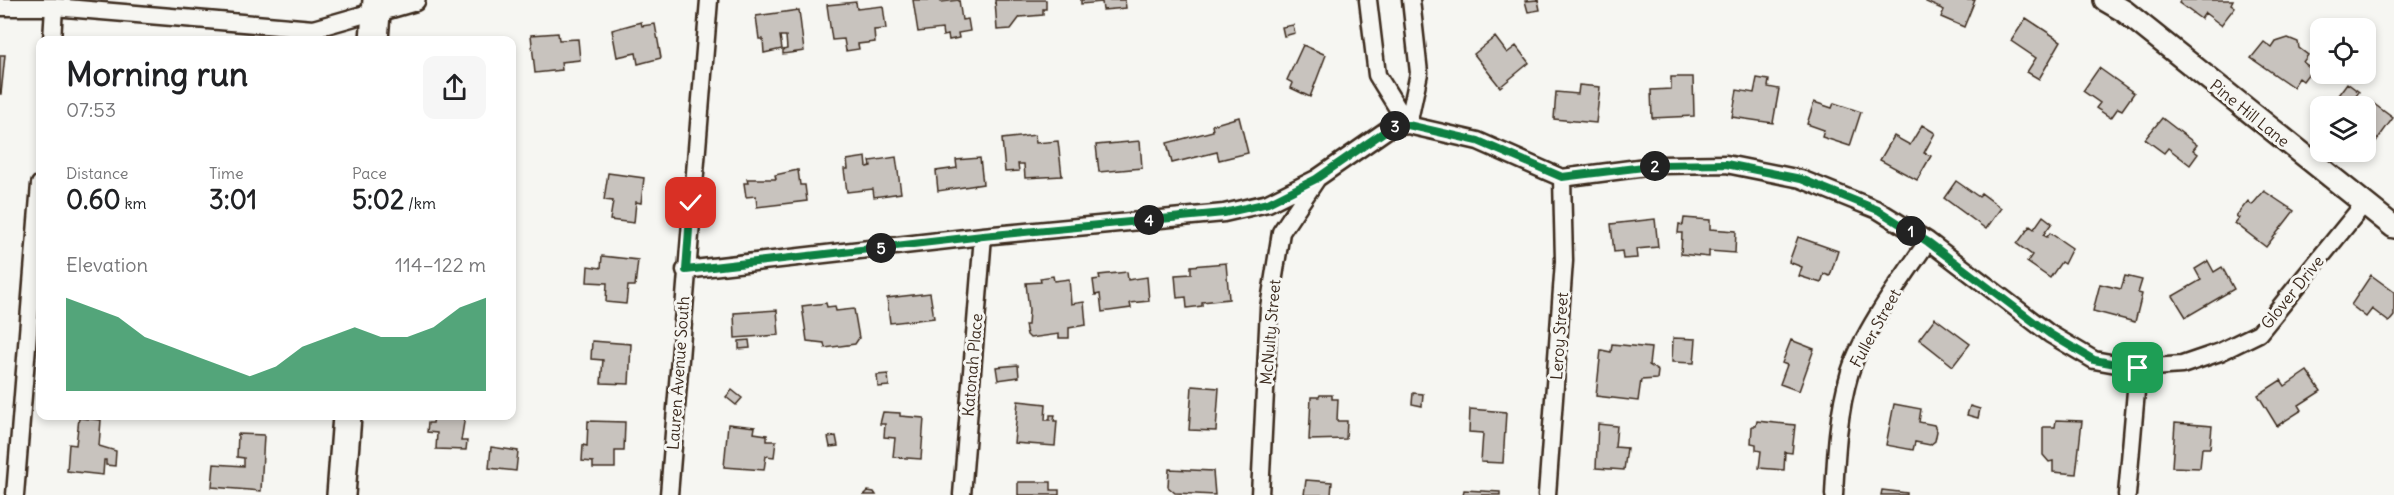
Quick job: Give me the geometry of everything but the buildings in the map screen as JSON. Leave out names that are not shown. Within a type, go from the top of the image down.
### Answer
[{"type":"main road","points":[[374,36],[377,5]]},
{"type":"main road","points":[[341,495],[347,420]]},
{"type":"street","points":[[0,7],[54,7],[313,29],[377,5],[414,0]]},
{"type":"street","name":"Lauren Avenue South","points":[[669,495],[709,0]]},
{"type":"street","points":[[1368,0],[1377,75],[1408,125]]},
{"type":"street","points":[[1408,125],[1419,73],[1411,0]]},
{"type":"street","name":"Pine Hill Lane","points":[[2105,0],[2128,6],[2363,204],[2394,227]]},
{"type":"street","points":[[52,36],[54,7]]},
{"type":"street","points":[[686,270],[983,236],[1224,213],[1268,203],[1316,179],[1391,127],[1408,125],[1478,141],[1562,177]]},
{"type":"street","name":"Glover Drive","points":[[1562,177],[1660,165],[1726,164],[1801,179],[1878,210],[1928,242],[2050,334],[2094,360],[2138,368],[2182,365],[2220,352],[2259,333],[2363,204]]},
{"type":"street","name":"Leroy Street","points":[[1547,495],[1564,261],[1562,177]]},
{"type":"street","name":"McNulty Street","points":[[1260,495],[1269,308],[1281,232],[1316,179]]},
{"type":"street","points":[[15,495],[36,234]]},
{"type":"street","name":"Katonah Place","points":[[962,495],[983,236]]},
{"type":"street","name":"Fuller Street","points":[[1834,495],[1838,430],[1851,370],[1883,308],[1928,242]]},
{"type":"street","points":[[2127,495],[2138,368]]},
{"type":"route","points":[[691,203],[686,270],[983,236],[1224,213],[1268,203],[1316,179],[1356,149],[1391,127],[1408,125],[1478,141],[1562,177],[1660,165],[1726,164],[1801,179],[1878,210],[1974,274],[2050,334],[2094,360],[2138,368]]}]
